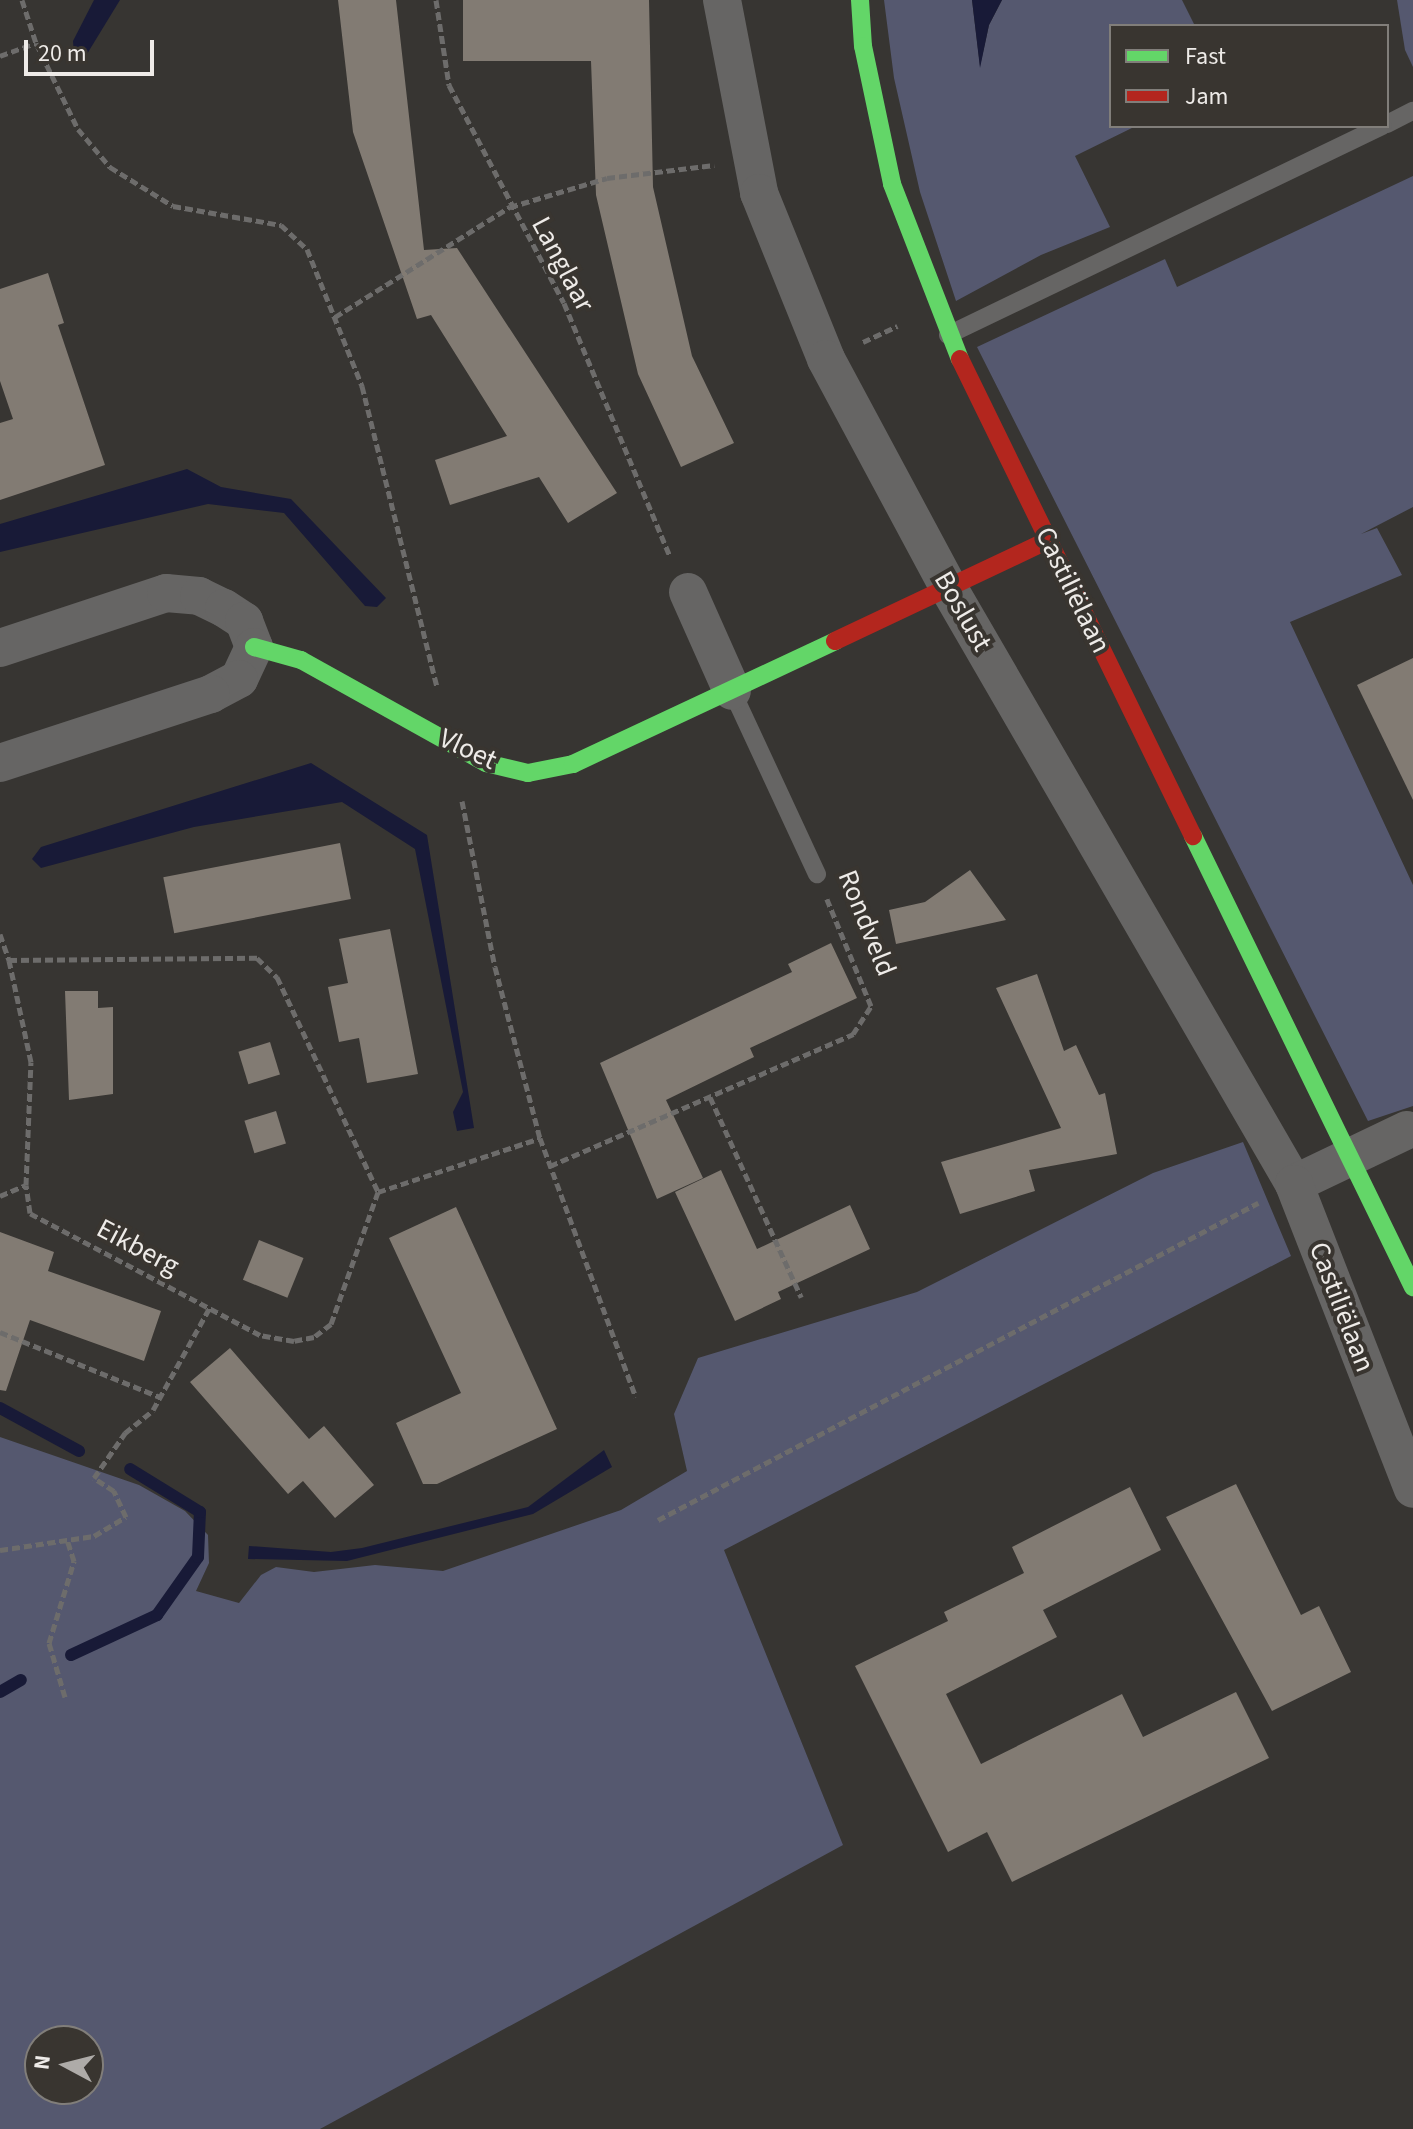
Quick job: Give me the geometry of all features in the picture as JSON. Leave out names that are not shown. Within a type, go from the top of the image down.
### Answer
[{"type":"street","name":"Boslust","points":[[722,0],[759,193],[826,359],[948,587],[1294,1184]]},
{"type":"street","name":"Castiliëlaan","points":[[860,0],[863,46],[892,184],[948,335],[1413,1287]]},
{"type":"street","name":"Vloet","points":[[254,647],[301,660],[486,763],[528,773],[573,764],[1049,540]]},
{"type":"street","points":[[688,592],[732,691]]},
{"type":"street","points":[[0,648],[166,593],[199,596],[224,608],[244,621],[254,647],[239,679],[211,694],[0,763]]},
{"type":"street","points":[[1294,1184],[1410,1129]]},
{"type":"street","name":"Castiliëlaan","points":[[1294,1184],[1413,1489]]},
{"type":"lane","points":[[1389,123],[1413,111]]},
{"type":"lane","points":[[948,335],[1379,128]]},
{"type":"lane","name":"Rondveld","points":[[732,691],[817,874]]},
{"type":"path","name":"Langlaar","points":[[436,0],[449,85],[510,207],[564,303],[665,545]]},
{"type":"path","points":[[0,56],[36,43]]},
{"type":"path","points":[[335,317],[510,207],[607,178],[752,160]]},
{"type":"path","points":[[826,359],[938,307]]},
{"type":"path","name":"Rondveld","points":[[550,1166],[853,1034],[871,1006],[817,874]]},
{"type":"path","name":"Eikberg","points":[[0,934],[9,960],[31,1062],[26,1185],[30,1213],[260,1335],[294,1341],[314,1337],[331,1324],[378,1192]]},
{"type":"path","points":[[9,960],[257,958],[268,964],[378,1192],[540,1138]]},
{"type":"path","points":[[710,1097],[801,1297]]},
{"type":"path","points":[[658,1520],[1294,1184]]},
{"type":"path","points":[[0,1196],[26,1185]]},
{"type":"path","points":[[0,1550],[94,1536],[126,1517],[114,1491],[94,1478],[125,1433],[153,1410],[210,1307]]},
{"type":"path","points":[[0,1332],[160,1397]]},
{"type":"path","points":[[65,1697],[49,1643],[74,1561],[67,1540]]},
{"type":"shaded area","points":[[94,0],[120,0],[87,54],[74,54],[73,41]]},
{"type":"shaded area","points":[[884,0],[972,0],[980,66],[989,25],[1002,0],[1182,0],[1194,24],[1109,24],[1109,128],[1132,128],[1075,156],[1110,227],[1041,255],[956,301],[920,192],[894,78]]},
{"type":"shaded area","points":[[972,0],[1002,0],[989,25],[980,68]]},
{"type":"shaded area","points":[[1397,0],[1413,0],[1413,67],[1405,50]]},
{"type":"shaded area","points":[[1413,176],[1413,507],[1361,534],[1377,528],[1402,575],[1290,622],[1413,885],[1413,1106],[1368,1121],[977,347],[1165,259],[1177,287]]},
{"type":"shaded area","points":[[187,469],[221,487],[291,499],[386,598],[377,607],[365,606],[284,513],[208,504],[0,552],[0,524]]},
{"type":"shaded area","points":[[311,763],[427,835],[474,1128],[457,1131],[453,1112],[463,1092],[415,849],[342,802],[194,827],[41,868],[32,859],[41,847]]},
{"type":"shaded area","points":[[1243,1142],[1291,1256],[724,1550],[843,1845],[320,2129],[0,2129],[0,1437],[139,1485],[185,1511],[208,1535],[209,1563],[196,1591],[239,1603],[261,1575],[276,1567],[314,1572],[375,1565],[443,1571],[621,1510],[687,1471],[674,1414],[698,1358],[917,1292],[1153,1173]]},
{"type":"shaded area","points":[[604,1450],[612,1467],[533,1514],[347,1561],[248,1559],[249,1546],[331,1552],[362,1548],[528,1507]]},
{"type":"building","points":[[338,0],[396,0],[424,250],[457,248],[617,493],[568,523],[539,477],[450,505],[435,460],[507,436],[431,315],[417,319],[353,132]]},
{"type":"building","points":[[463,0],[649,0],[653,187],[692,356],[734,443],[681,467],[638,374],[596,195],[591,61],[463,61]]},
{"type":"building","points":[[48,273],[64,323],[58,325],[105,465],[0,500],[0,423],[13,419],[0,381],[0,289]]},
{"type":"building","points":[[1413,658],[1413,800],[1357,685]]},
{"type":"building","points":[[340,843],[351,899],[174,933],[163,877]]},
{"type":"building","points":[[970,870],[1006,920],[896,944],[889,910],[925,902]]},
{"type":"building","points":[[390,929],[418,1074],[367,1083],[359,1038],[339,1042],[328,987],[348,983],[339,939]]},
{"type":"building","points":[[831,943],[857,998],[750,1048],[754,1057],[666,1100],[703,1178],[657,1199],[600,1063],[792,972],[788,964]]},
{"type":"building","points":[[1037,974],[1064,1051],[1076,1045],[1099,1095],[1105,1093],[1117,1154],[1029,1170],[1035,1191],[960,1214],[941,1162],[1061,1128],[996,988]]},
{"type":"building","points":[[65,991],[98,991],[98,1008],[113,1007],[113,1094],[69,1100]]},
{"type":"building","points":[[270,1042],[280,1075],[248,1084],[238,1052]]},
{"type":"building","points":[[276,1111],[286,1144],[254,1153],[244,1121]]},
{"type":"building","points":[[721,1170],[757,1249],[850,1205],[870,1249],[778,1292],[781,1299],[735,1321],[675,1192]]},
{"type":"building","points":[[456,1207],[557,1429],[437,1484],[423,1484],[396,1423],[461,1393],[389,1238]]},
{"type":"building","points":[[0,1232],[54,1252],[48,1271],[161,1311],[144,1361],[30,1320],[6,1391],[0,1390]]},
{"type":"building","points":[[259,1240],[304,1258],[287,1298],[243,1280]]},
{"type":"building","points":[[230,1348],[309,1439],[324,1426],[374,1485],[335,1518],[303,1481],[288,1494],[190,1382]]},
{"type":"building","points":[[1236,1484],[1301,1615],[1319,1606],[1351,1672],[1272,1711],[1166,1517]]},
{"type":"building","points":[[1130,1487],[1161,1550],[1043,1610],[1057,1637],[946,1694],[981,1764],[1122,1694],[1143,1737],[1236,1692],[1269,1758],[1012,1882],[987,1832],[948,1852],[855,1666],[948,1621],[944,1612],[1024,1573],[1012,1547]]},
{"type":"waterway","points":[[0,1408],[79,1451]]},
{"type":"waterway","points":[[71,1655],[157,1615],[198,1557],[200,1512],[130,1469]]},
{"type":"waterway","points":[[0,1692],[21,1680]]},
{"type":"traffic: fast","points":[[860,0],[863,46],[892,184],[960,359]]},
{"type":"traffic: fast","points":[[254,647],[301,660],[486,763],[528,773],[573,764],[835,641]]},
{"type":"traffic: fast","points":[[1193,836],[1413,1287]]},
{"type":"traffic: jam","points":[[960,359],[1193,836]]},
{"type":"traffic: jam","points":[[835,641],[1049,540]]}]
